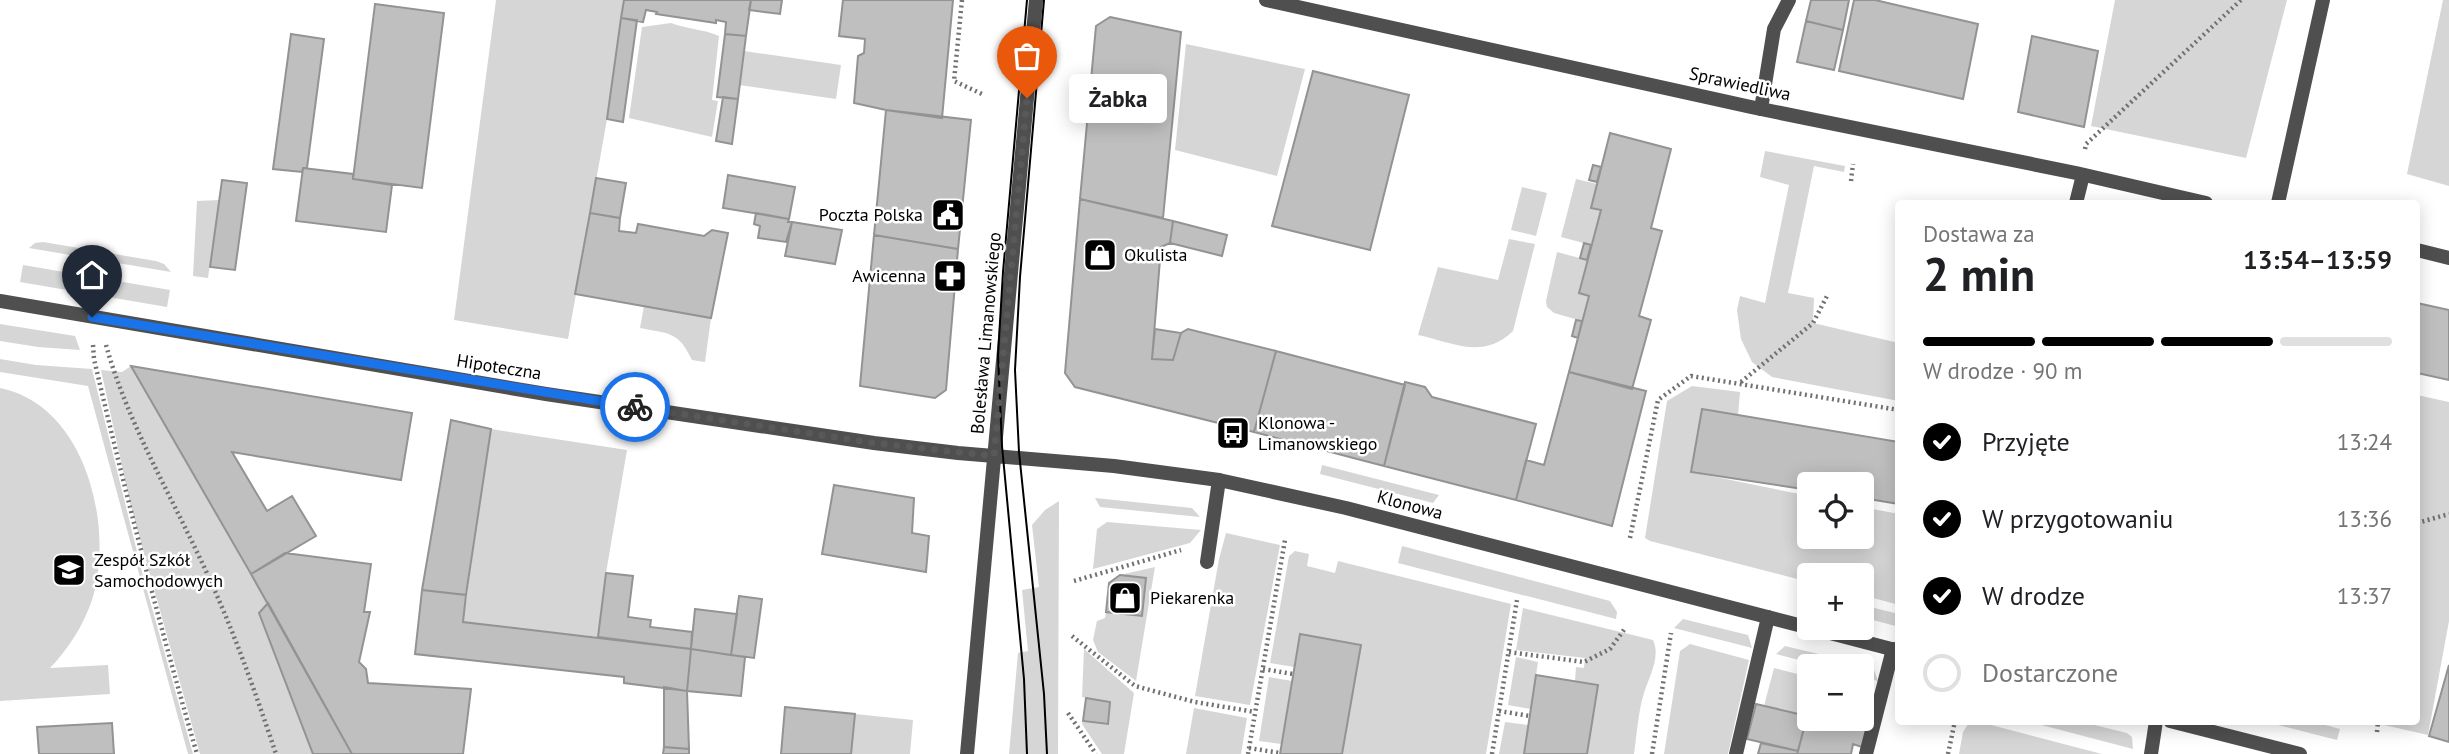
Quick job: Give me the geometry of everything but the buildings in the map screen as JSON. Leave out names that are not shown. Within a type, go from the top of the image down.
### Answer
[{"type":"street","name":"Bolesława Limanowskiego","points":[[967,754],[1036,0]]},
{"type":"street","name":"Sprawiedliwa","points":[[1266,0],[1761,109],[2080,174],[2193,200]]},
{"type":"street","points":[[1761,109],[1774,29],[1789,0]]},
{"type":"street","points":[[2279,200],[2323,0]]},
{"type":"street","points":[[2076,200],[2080,174]]},
{"type":"street","points":[[2420,251],[2449,258]]},
{"type":"street","name":"Hipoteczna","points":[[0,301],[546,394],[874,443],[994,456]]},
{"type":"street","name":"Klonowa","points":[[994,456],[1114,466],[1219,480],[1346,508],[1797,625]]},
{"type":"street","points":[[1207,562],[1219,480]]},
{"type":"street","points":[[1736,754],[1768,617]]},
{"type":"street","name":"Klonowa","points":[[1857,640],[1895,650]]},
{"type":"street","points":[[1866,754],[1895,653]]},
{"type":"street","points":[[2151,754],[2155,725]]},
{"type":"street","points":[[2186,725],[2300,754]]},
{"type":"path","points":[[962,0],[954,81],[982,94]]},
{"type":"path","points":[[2080,174],[2087,144],[2241,0]]},
{"type":"path","points":[[1851,181],[1853,164]]},
{"type":"path","points":[[1741,383],[1813,323],[1828,294]]},
{"type":"path","points":[[95,317],[94,359],[115,452],[146,576],[197,754]]},
{"type":"path","points":[[95,317],[131,415],[221,605],[244,661],[276,754]]},
{"type":"path","points":[[1630,538],[1658,400],[1691,376],[1895,409]]},
{"type":"path","points":[[2420,522],[2449,514]]},
{"type":"path","points":[[1074,581],[1193,546],[1212,524]]},
{"type":"path","points":[[1280,753],[1248,751],[1285,540]]},
{"type":"path","points":[[1492,754],[1517,600]]},
{"type":"path","points":[[1508,652],[1584,662],[1609,649],[1626,627]]},
{"type":"path","points":[[1652,754],[1671,633]]},
{"type":"path","points":[[1072,636],[1135,686],[1195,702],[1255,712]]},
{"type":"path","points":[[1263,669],[1293,674]]},
{"type":"path","points":[[1499,711],[1530,716]]},
{"type":"path","points":[[1068,713],[1096,754]]},
{"type":"path","points":[[1948,754],[1954,725]]},
{"type":"path","points":[[2377,732],[2378,725]]},
{"type":"shaded area","points":[[496,0],[624,0],[607,119],[568,339],[454,320]]},
{"type":"shaded area","points":[[2115,0],[2287,0],[2246,158],[2091,126]]},
{"type":"shaded area","points":[[2443,0],[2449,0],[2449,186],[2407,174]]},
{"type":"shaded area","points":[[671,23],[719,36],[712,100],[718,101],[712,137],[629,118],[642,27]]},
{"type":"shaded area","points":[[1186,44],[1305,69],[1277,176],[1175,150]]},
{"type":"shaded area","points":[[744,51],[841,65],[836,99],[739,85]]},
{"type":"shaded area","points":[[1765,151],[1845,166],[1844,172],[1814,166],[1788,293],[1814,298],[1813,323],[1895,342],[1895,400],[1772,377],[1752,362],[1741,339],[1737,310],[1740,296],[1765,303],[1789,185],[1760,177]]},
{"type":"shaded area","points":[[1576,179],[1597,184],[1591,207],[1601,210],[1591,245],[1561,237]]},
{"type":"shaded area","points":[[1522,187],[1547,193],[1536,236],[1511,230]]},
{"type":"shaded area","points":[[219,200],[208,278],[193,276],[197,201]]},
{"type":"shaded area","points":[[1509,239],[1535,244],[1513,331],[1502,340],[1479,347],[1456,345],[1418,335],[1438,267],[1498,280]]},
{"type":"shaded area","points":[[43,242],[156,261],[164,264],[171,272],[29,248],[35,243]]},
{"type":"shaded area","points":[[1557,252],[1587,260],[1579,292],[1589,296],[1582,321],[1554,313],[1547,307]]},
{"type":"shaded area","points":[[23,265],[170,290],[167,307],[20,282]]},
{"type":"shaded area","points":[[644,306],[711,318],[705,362],[692,360],[682,344],[672,335],[640,328]]},
{"type":"shaded area","points":[[0,324],[75,336],[80,350],[0,341]]},
{"type":"shaded area","points":[[0,359],[92,369],[143,576],[193,754],[188,754],[88,386],[0,372]]},
{"type":"shaded area","points":[[131,366],[268,603],[259,614],[313,754],[200,754],[130,503],[101,370],[122,372]]},
{"type":"shaded area","points":[[1692,386],[1740,392],[1738,416],[1702,409],[1691,472],[1797,494],[1797,549],[1874,549],[1874,509],[1895,513],[1895,604],[1874,598],[1874,563],[1797,563],[1797,579],[1645,538],[1667,401]]},
{"type":"shaded area","points":[[0,388],[30,399],[54,418],[73,443],[87,473],[96,505],[98,571],[92,600],[80,628],[50,668],[108,665],[110,694],[0,701]]},
{"type":"shaded area","points":[[2420,396],[2449,402],[2449,621],[2428,735],[2384,725],[2420,725]]},
{"type":"shaded area","points":[[491,429],[627,450],[598,637],[463,622]]},
{"type":"shaded area","points":[[1322,465],[1439,495],[1433,503],[1320,474]]},
{"type":"shaded area","points":[[1095,498],[1192,508],[1200,517],[1100,507]]},
{"type":"shaded area","points":[[1059,501],[1058,754],[1009,754],[1018,653],[1028,651],[1022,590],[1039,587],[1032,525],[1045,510]]},
{"type":"shaded area","points":[[1107,522],[1201,530],[1190,543],[1093,569],[1097,529]]},
{"type":"shaded area","points":[[1226,533],[1280,545],[1250,705],[1195,696]]},
{"type":"shaded area","points":[[1402,546],[1610,601],[1617,612],[1616,619],[1398,563]]},
{"type":"shaded area","points":[[1295,551],[1309,554],[1307,566],[1335,573],[1338,561],[1511,604],[1486,754],[1342,754],[1361,645],[1300,634],[1294,667],[1270,663],[1289,556]]},
{"type":"shaded area","points":[[1155,567],[1136,681],[1098,652],[1093,640],[1097,621],[1105,618],[1106,612],[1141,616],[1146,578],[1120,575]]},
{"type":"shaded area","points":[[1523,608],[1653,640],[1655,660],[1642,700],[1634,754],[1587,754],[1598,685],[1575,681],[1576,667],[1584,668],[1585,658],[1516,650]]},
{"type":"shaded area","points":[[1874,608],[1895,613],[1895,626],[1874,620]]},
{"type":"shaded area","points":[[1683,619],[1748,635],[1752,648],[1674,628]]},
{"type":"shaded area","points":[[1690,644],[1749,660],[1728,754],[1664,754],[1680,651]]},
{"type":"shaded area","points":[[1785,646],[1819,654],[1797,654],[1797,660],[1776,654]]},
{"type":"shaded area","points":[[1084,649],[1134,693],[1124,754],[1102,754],[1082,724],[1083,721],[1108,724],[1110,702],[1082,697]]},
{"type":"shaded area","points":[[1516,657],[1538,662],[1531,709],[1508,705]]},
{"type":"shaded area","points":[[1774,668],[1797,674],[1797,714],[1764,706]]},
{"type":"shaded area","points":[[1269,677],[1292,681],[1281,744],[1259,741]]},
{"type":"shaded area","points":[[1194,708],[1247,718],[1241,754],[1186,754]]},
{"type":"shaded area","points":[[855,714],[913,720],[910,754],[851,754]]},
{"type":"shaded area","points":[[1505,722],[1528,725],[1524,754],[1499,754]]},
{"type":"shaded area","points":[[1967,725],[1991,725],[2102,754],[1959,754],[1963,732]]},
{"type":"shaded area","points":[[2041,725],[2094,725],[2127,733],[2132,737],[2133,749]]},
{"type":"shaded area","points":[[2278,725],[2326,725],[2340,729],[2337,740]]},
{"type":"tram line","points":[[1027,0],[998,355],[1002,446],[1024,679],[1027,754]]},
{"type":"tram line","points":[[1044,0],[1020,277],[1015,370],[1019,452],[1044,694],[1047,754]]},
{"type":"way so far","points":[[635,407],[874,443],[994,456],[1027,98]]},
{"type":"place","name":"Żabka","points":[[1027,98]]},
{"type":"place","name":"Poczta Polska","points":[[948,215]]},
{"type":"place","name":"Okulista","points":[[1100,255]]},
{"type":"place","name":"Awicenna","points":[[950,276]]},
{"type":"place","name":"Klonowa - Limanowskiego","points":[[1233,433]]},
{"type":"place","name":"Zespół Szkół Samochodowych","points":[[69,570]]},
{"type":"place","name":"Piekarenka","points":[[1125,598]]},
{"type":"route","points":[[92,317],[635,407]]}]
